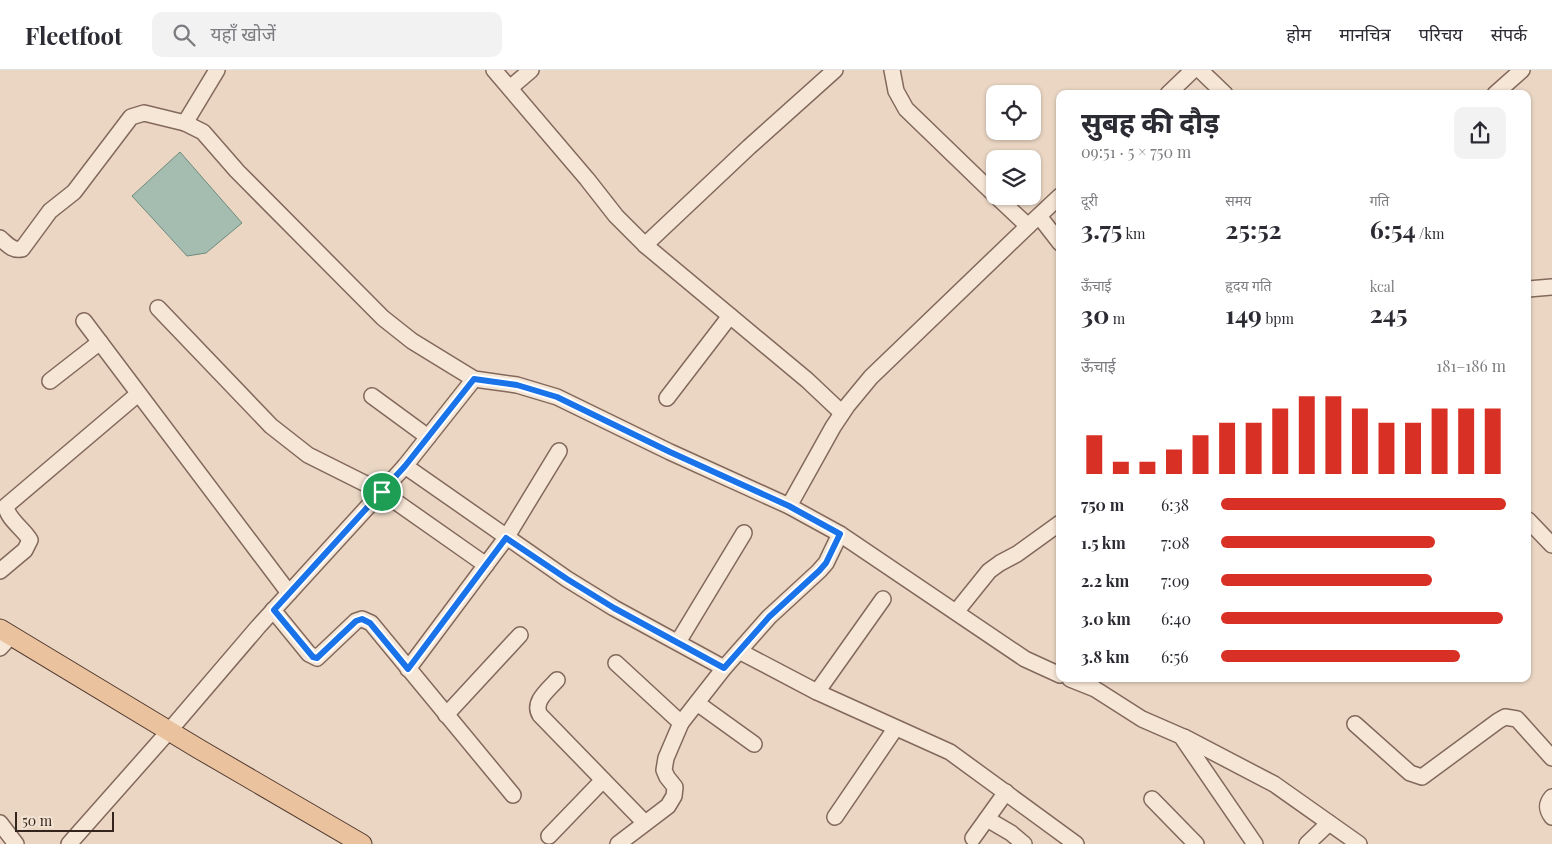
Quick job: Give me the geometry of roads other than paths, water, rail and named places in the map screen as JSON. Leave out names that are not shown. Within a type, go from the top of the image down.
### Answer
[{"type":"main road","points":[[4,638],[169,731],[362,844]]},
{"type":"street","points":[[185,123],[218,70]]},
{"type":"street","points":[[494,70],[616,216],[646,245],[807,380],[842,413]]},
{"type":"street","points":[[510,88],[531,70]]},
{"type":"street","points":[[646,245],[748,147],[835,70]]},
{"type":"street","points":[[892,70],[896,91],[906,109],[986,186]]},
{"type":"street","points":[[1172,90],[1193,70]]},
{"type":"street","points":[[1200,70],[1221,90]]},
{"type":"street","points":[[1500,90],[1522,70]]},
{"type":"street","points":[[0,238],[12,248],[17,250],[22,248],[50,211],[74,192],[131,117],[144,113],[185,123],[203,132],[237,171],[383,318],[412,341],[474,379],[517,385],[557,397],[670,452],[789,506],[840,534],[1025,659],[1056,673]]},
{"type":"street","points":[[789,506],[842,413],[872,378],[1056,200]]},
{"type":"street","points":[[1009,205],[1056,240]]},
{"type":"street","points":[[1531,289],[1552,287]]},
{"type":"street","points":[[158,308],[270,426],[287,440],[308,456],[382,492],[486,565]]},
{"type":"street","points":[[667,398],[730,316]]},
{"type":"street","points":[[84,321],[289,593]]},
{"type":"street","points":[[50,381],[100,342]]},
{"type":"street","points":[[69,844],[289,593],[405,466],[474,379]]},
{"type":"street","points":[[0,571],[25,550],[30,540],[9,514],[6,506],[138,394]]},
{"type":"street","points":[[372,396],[428,437]]},
{"type":"street","points":[[408,669],[506,538],[559,451]]},
{"type":"street","points":[[405,466],[567,579],[614,608],[724,668]]},
{"type":"street","points":[[1531,523],[1552,545]]},
{"type":"street","points":[[956,612],[989,571],[1024,550],[1056,526]]},
{"type":"street","points":[[678,642],[744,534]]},
{"type":"street","points":[[618,844],[668,806],[674,796],[675,787],[664,770],[666,758],[681,723],[724,668],[769,617],[826,563],[840,534]]},
{"type":"street","points":[[817,692],[883,599]]},
{"type":"street","points":[[274,610],[309,654],[317,658],[356,621],[366,620],[513,795]]},
{"type":"street","points":[[446,715],[520,635]]},
{"type":"street","points":[[739,651],[817,692],[895,729],[950,752],[1076,844]]},
{"type":"street","points":[[616,663],[681,723]]},
{"type":"street","points":[[557,680],[540,700],[537,710],[540,715],[645,823]]},
{"type":"street","points":[[1078,682],[1095,689],[1142,719],[1182,736],[1274,784],[1359,844]]},
{"type":"street","points":[[697,703],[754,744]]},
{"type":"street","points":[[1355,724],[1410,773],[1422,777],[1498,720],[1505,717],[1517,719],[1552,758]]},
{"type":"street","points":[[835,817],[895,729]]},
{"type":"street","points":[[1182,736],[1255,844]]},
{"type":"street","points":[[549,836],[603,780]]},
{"type":"street","points":[[973,838],[1006,792]]},
{"type":"street","points":[[1552,796],[1547,804],[1547,809],[1552,817]]},
{"type":"street","points":[[1152,799],[1196,844]]},
{"type":"street","points":[[987,819],[1024,844]]},
{"type":"street","points":[[0,823],[16,844]]},
{"type":"street","points":[[1307,844],[1329,823]]}]
